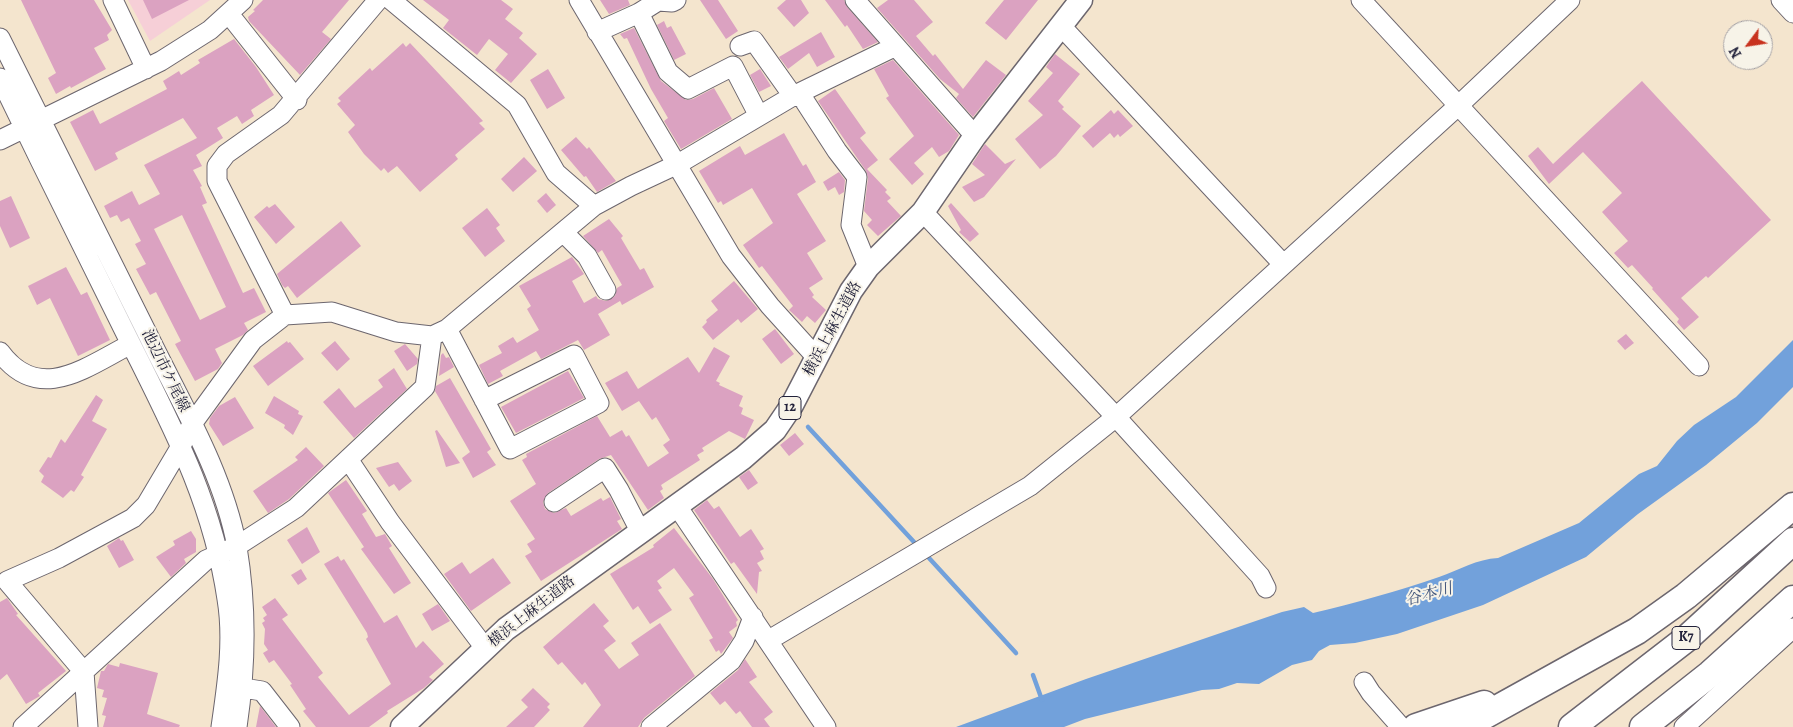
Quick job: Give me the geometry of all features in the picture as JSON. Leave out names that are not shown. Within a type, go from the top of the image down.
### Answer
[{"type":"highway","points":[[1464,727],[1589,660],[1637,631],[1686,596],[1793,506]]},
{"type":"highway","name":"K7","points":[[1572,727],[1686,638],[1793,541]]},
{"type":"highway","name":"K7","points":[[1600,727],[1697,649],[1793,564]]},
{"type":"highway","points":[[1642,727],[1710,674],[1793,599]]},
{"type":"highway","points":[[1416,727],[1509,694],[1589,660]]},
{"type":"main road","name":"横浜上麻生道路","points":[[402,727],[506,629],[743,458],[775,430],[792,404],[851,291],[868,267],[923,212],[975,136],[1081,0]]},
{"type":"street","points":[[113,0],[146,69]]},
{"type":"street","points":[[0,140],[146,69],[190,44],[229,14],[243,0]]},
{"type":"street","points":[[285,315],[217,181],[217,166],[226,154],[282,115],[297,100],[378,0]]},
{"type":"street","points":[[392,0],[517,105],[556,173],[594,206]]},
{"type":"street","points":[[580,0],[596,32],[678,164],[731,256],[770,306],[817,358]]},
{"type":"street","points":[[596,32],[639,13],[658,1],[672,2],[676,0]]},
{"type":"street","points":[[855,0],[894,47],[975,136]]},
{"type":"street","points":[[1361,0],[1699,366]]},
{"type":"street","points":[[769,640],[1030,486],[1116,417],[1459,105],[1570,0]]},
{"type":"street","points":[[1781,0],[1793,13]]},
{"type":"street","points":[[639,13],[668,72],[688,89],[733,66],[759,116]]},
{"type":"street","points":[[229,14],[297,100]]},
{"type":"street","points":[[1061,26],[1283,264]]},
{"type":"street","name":"池辺市ケ尾線","points":[[0,38],[33,124],[131,344],[181,446],[210,516],[219,553],[230,632],[227,690],[221,727]]},
{"type":"street","points":[[740,46],[754,41],[793,96],[802,97],[836,151],[857,177],[852,226],[868,267]]},
{"type":"street","points":[[23,727],[206,560],[237,546],[296,508],[425,387],[439,333],[564,233],[594,206],[678,164],[793,96],[894,47]]},
{"type":"street","name":"池辺市ケ尾線","points":[[0,78],[33,124],[192,424],[218,482],[237,546],[244,600],[246,641],[243,688],[237,727]]},
{"type":"street","points":[[923,212],[1116,417],[1260,576],[1266,588]]},
{"type":"street","points":[[564,233],[587,256],[606,290]]},
{"type":"street","points":[[88,727],[84,672],[2,580],[59,558],[133,518],[146,505],[192,424],[253,340],[285,315],[332,312],[396,332],[439,333]]},
{"type":"street","points":[[439,333],[484,400],[510,449],[599,403],[574,355],[484,400]]},
{"type":"street","points":[[0,352],[23,375],[43,380],[83,368],[131,344]]},
{"type":"street","points":[[348,459],[390,522],[485,648]]},
{"type":"street","points":[[560,493],[604,468],[619,490],[641,533]]},
{"type":"street","points":[[677,506],[754,617],[826,727]]},
{"type":"street","points":[[651,727],[731,661],[744,641],[754,617]]},
{"type":"street","points":[[1684,727],[1793,628]]},
{"type":"street","points":[[1364,682],[1371,693],[1401,727]]},
{"type":"street","points":[[243,688],[262,690],[290,727]]},
{"type":"shaded area","points":[[128,0],[210,0],[150,41]]},
{"type":"water","name":"谷本川","points":[[1793,340],[1793,387],[1757,423],[1706,465],[1638,514],[1586,557],[1483,605],[1397,634],[1355,643],[1330,645],[1319,651],[1312,660],[1292,665],[1259,684],[1237,683],[1219,689],[1202,690],[1085,719],[1064,727],[956,727],[1086,679],[1282,612],[1304,607],[1313,613],[1329,609],[1408,587],[1475,563],[1498,558],[1579,523],[1639,474],[1657,466],[1677,441],[1694,425],[1736,397]]},
{"type":"building","points":[[21,0],[94,0],[112,30],[107,35],[109,40],[94,48],[106,69],[56,94],[48,78],[56,73]]},
{"type":"building","points":[[143,0],[189,0],[152,19]]},
{"type":"building","points":[[263,0],[349,0],[322,32],[331,39],[300,75],[249,21],[248,17]]},
{"type":"building","points":[[423,0],[501,0],[513,9],[505,19],[523,33],[519,38],[537,54],[511,83],[495,70],[508,54],[489,39],[477,55],[443,28],[449,20]]},
{"type":"building","points":[[600,0],[628,0],[630,5],[609,14]]},
{"type":"building","points":[[700,0],[718,0],[738,31],[726,39]]},
{"type":"building","points":[[786,0],[801,0],[809,13],[794,27],[777,8]]},
{"type":"building","points":[[825,0],[844,0],[847,7],[878,42],[863,49],[847,25],[845,27]]},
{"type":"building","points":[[888,0],[914,0],[933,22],[916,36],[933,56],[935,54],[963,89],[986,60],[1006,75],[973,117],[956,98],[959,94],[940,79],[877,8]]},
{"type":"building","points":[[1004,0],[1038,0],[1006,40],[985,23]]},
{"type":"building","points":[[664,21],[667,28],[671,26],[686,54],[674,60],[657,25]]},
{"type":"building","points":[[634,28],[661,81],[686,100],[693,99],[714,88],[732,119],[681,149],[664,121],[668,118],[651,89],[627,38],[624,39],[620,34]]},
{"type":"building","points":[[821,32],[835,57],[817,67],[809,53],[788,69],[779,57]]},
{"type":"building","points":[[234,39],[256,67],[274,95],[251,110],[254,116],[242,124],[237,116],[217,128],[223,138],[196,155],[202,166],[193,170],[202,186],[200,187],[207,203],[202,205],[243,293],[254,288],[266,312],[244,323],[248,330],[243,335],[215,349],[222,363],[218,369],[195,381],[175,344],[181,341],[156,292],[150,295],[136,269],[146,264],[135,244],[141,241],[129,218],[121,222],[117,215],[110,218],[104,206],[132,191],[139,205],[160,194],[144,165],[197,138],[183,118],[115,153],[118,159],[95,171],[70,122],[93,110],[100,124],[167,89],[163,81],[179,71],[181,75],[200,63],[198,60]],"holes":[[[182,215],[226,307],[200,320],[154,229]]]},
{"type":"building","points":[[403,43],[406,47],[410,43],[483,121],[479,123],[485,129],[455,155],[458,159],[420,192],[397,166],[388,173],[384,168],[381,171],[364,154],[348,132],[355,125],[337,104],[341,101],[338,98],[370,68],[372,71]]},
{"type":"building","points":[[1055,54],[1080,74],[1058,101],[1064,107],[1062,109],[1081,126],[1056,156],[1040,169],[1015,139],[1043,115],[1028,101],[1053,73],[1046,67]]},
{"type":"building","points":[[893,60],[959,135],[949,151],[939,157],[932,147],[914,163],[924,174],[912,185],[889,159],[914,136],[886,98],[889,96],[874,69]]},
{"type":"building","points":[[548,69],[565,98],[547,109],[530,80]]},
{"type":"building","points":[[760,69],[771,86],[759,92],[750,75]]},
{"type":"building","points":[[1642,81],[1771,220],[1708,278],[1706,276],[1681,298],[1699,317],[1684,330],[1677,322],[1679,319],[1653,288],[1632,265],[1628,268],[1614,253],[1628,241],[1602,212],[1622,193],[1583,152],[1549,184],[1528,156],[1538,147],[1553,164]]},
{"type":"building","points":[[835,89],[866,133],[860,138],[878,160],[867,169],[887,190],[885,192],[891,198],[887,201],[901,216],[878,236],[867,225],[872,220],[864,211],[868,178],[866,171],[818,101]]},
{"type":"building","points":[[1111,110],[1114,114],[1118,110],[1133,126],[1120,137],[1118,134],[1114,138],[1110,133],[1093,148],[1082,136]]},
{"type":"building","points":[[784,133],[803,166],[806,164],[816,182],[797,194],[826,241],[807,253],[823,279],[809,288],[814,295],[812,297],[826,310],[815,323],[807,316],[802,322],[789,310],[793,306],[762,266],[759,268],[743,245],[773,223],[752,188],[723,205],[721,201],[718,203],[699,171],[740,146],[745,155]]},
{"type":"building","points":[[576,137],[587,149],[589,147],[616,181],[597,192],[586,176],[584,177],[561,150]]},
{"type":"building","points":[[985,144],[1005,164],[1016,159],[984,197],[974,202],[962,187],[985,175],[972,164]]},
{"type":"building","points":[[524,157],[537,171],[513,192],[501,179]]},
{"type":"building","points":[[839,172],[845,180],[844,192],[839,195],[835,187],[828,191],[823,182]]},
{"type":"building","points":[[546,193],[556,205],[547,213],[537,201]]},
{"type":"building","points":[[11,196],[30,238],[10,248],[0,226],[0,201]]},
{"type":"building","points":[[951,203],[979,234],[970,242],[959,232],[961,230],[948,206]]},
{"type":"building","points":[[275,204],[295,227],[276,244],[254,217],[267,206],[269,208]]},
{"type":"building","points":[[487,208],[500,225],[496,228],[505,241],[485,257],[462,228]]},
{"type":"building","points":[[609,219],[623,236],[621,238],[640,270],[644,268],[654,287],[622,305],[620,301],[598,314],[610,335],[584,350],[578,340],[541,359],[536,351],[500,371],[503,376],[488,384],[479,365],[502,353],[498,346],[513,337],[517,343],[539,330],[527,309],[531,306],[519,286],[572,257],[584,274],[572,281],[584,303],[596,296],[598,299],[606,301],[615,296],[617,288],[622,285],[602,250],[598,253],[583,236]]},
{"type":"building","points":[[341,221],[361,246],[297,298],[288,286],[285,288],[282,285],[277,274]]},
{"type":"building","points":[[66,267],[81,295],[87,292],[110,340],[78,356],[50,298],[37,305],[28,286]]},
{"type":"building","points":[[734,281],[758,309],[741,323],[738,319],[713,340],[702,327],[707,322],[706,320],[718,310],[711,301]]},
{"type":"building","points":[[775,329],[794,354],[781,364],[762,339]]},
{"type":"building","points":[[1626,334],[1634,343],[1625,350],[1617,341]]},
{"type":"building","points":[[287,341],[304,359],[268,386],[253,366]]},
{"type":"building","points":[[335,341],[350,359],[337,371],[321,353]]},
{"type":"building","points":[[405,344],[418,359],[417,364],[407,371],[394,351]]},
{"type":"building","points":[[714,347],[730,356],[716,381],[720,383],[719,385],[743,396],[739,406],[743,408],[741,414],[754,420],[745,439],[729,431],[702,448],[704,451],[697,455],[700,460],[661,485],[663,489],[660,491],[664,498],[648,510],[611,455],[599,459],[548,493],[543,502],[545,509],[554,513],[566,508],[571,516],[601,498],[603,501],[610,497],[621,519],[617,521],[622,529],[541,581],[525,556],[532,552],[527,544],[535,539],[510,501],[536,484],[522,460],[527,457],[526,454],[597,416],[610,437],[622,430],[626,437],[629,435],[648,467],[669,453],[663,445],[670,440],[656,417],[652,420],[639,401],[622,411],[605,383],[627,371],[638,389],[688,357],[699,373]]},
{"type":"building","points":[[443,353],[446,358],[449,357],[454,367],[439,376],[441,355]]},
{"type":"building","points":[[394,368],[407,389],[354,438],[323,402],[339,388],[355,408],[383,387],[378,380]]},
{"type":"building","points":[[568,371],[584,398],[516,433],[501,407]]},
{"type":"building","points":[[450,378],[491,449],[487,452],[496,465],[473,478],[462,458],[470,452],[435,391],[436,386]]},
{"type":"building","points":[[96,395],[103,400],[92,421],[107,429],[81,475],[84,477],[74,492],[71,490],[63,498],[41,482],[44,476],[39,471],[48,457],[51,458],[61,439],[65,443]]},
{"type":"building","points":[[274,396],[299,411],[298,414],[303,416],[293,435],[284,428],[285,425],[265,413]]},
{"type":"building","points":[[235,397],[254,428],[223,446],[209,424],[210,418],[219,406]]},
{"type":"building","points":[[437,430],[460,463],[446,467],[435,431]]},
{"type":"building","points":[[795,433],[804,444],[789,456],[780,445]]},
{"type":"building","points":[[306,447],[324,466],[289,499],[268,513],[253,491],[298,460],[295,457]]},
{"type":"building","points":[[398,462],[412,481],[399,491],[394,484],[389,487],[376,468]]},
{"type":"building","points":[[749,470],[758,483],[748,490],[739,477]]},
{"type":"building","points":[[346,480],[367,511],[362,514],[376,537],[385,534],[392,546],[389,548],[411,583],[394,594],[361,549],[364,547],[328,493]]},
{"type":"building","points":[[707,500],[714,509],[719,506],[740,537],[751,529],[764,549],[760,551],[764,559],[757,563],[762,571],[759,572],[757,594],[734,562],[731,564],[694,510]]},
{"type":"building","points":[[307,527],[320,552],[302,564],[287,540]]},
{"type":"building","points":[[674,528],[713,579],[738,620],[736,622],[737,626],[729,632],[733,638],[721,654],[719,650],[716,652],[709,640],[713,638],[689,598],[694,595],[674,568],[657,581],[662,588],[658,590],[672,610],[650,624],[638,606],[633,610],[610,574],[654,547],[653,545]]},
{"type":"building","points":[[191,531],[196,539],[196,552],[184,559],[186,563],[171,577],[156,557],[175,545],[173,541]]},
{"type":"building","points":[[119,538],[121,541],[123,540],[134,560],[119,568],[107,546]]},
{"type":"building","points":[[338,556],[341,561],[344,559],[384,623],[397,615],[416,648],[423,641],[444,664],[429,677],[433,680],[424,688],[387,711],[388,713],[369,727],[316,727],[303,711],[306,709],[290,685],[292,684],[274,660],[269,663],[263,653],[268,650],[264,644],[265,629],[262,623],[265,621],[263,618],[267,615],[262,607],[275,598],[288,615],[282,619],[323,673],[318,677],[349,715],[391,684],[366,639],[368,637],[367,633],[324,564]]},
{"type":"building","points":[[493,558],[511,583],[471,611],[444,574],[462,562],[470,574]]},
{"type":"building","points":[[301,569],[307,579],[298,585],[291,575]]},
{"type":"building","points":[[7,598],[18,614],[16,615],[66,671],[38,693],[40,696],[26,704],[7,674],[0,680],[0,602]]},
{"type":"building","points":[[594,603],[609,621],[603,626],[616,641],[604,650],[619,669],[639,655],[631,643],[660,623],[695,676],[644,718],[638,727],[583,727],[601,705],[585,682],[582,685],[562,662],[558,665],[543,647]]},
{"type":"building","points":[[438,604],[450,621],[432,631],[422,614]]},
{"type":"building","points":[[745,659],[757,677],[749,682],[773,712],[764,719],[770,727],[752,727],[740,711],[736,714],[725,701],[720,705],[710,693],[738,670]]},
{"type":"building","points":[[120,663],[158,673],[147,714],[180,725],[179,727],[103,727],[106,716],[102,715],[107,698],[102,697],[104,690],[97,688],[101,671],[104,671],[108,664],[119,667]]},
{"type":"building","points":[[533,688],[550,704],[547,707],[550,710],[534,727],[506,727],[528,707],[521,700]]},
{"type":"building","points":[[260,706],[276,727],[256,727]]},
{"type":"waterway","points":[[808,427],[914,542]]},
{"type":"waterway","points":[[929,558],[1016,653]]},
{"type":"waterway","points":[[1033,675],[1042,700]]}]
